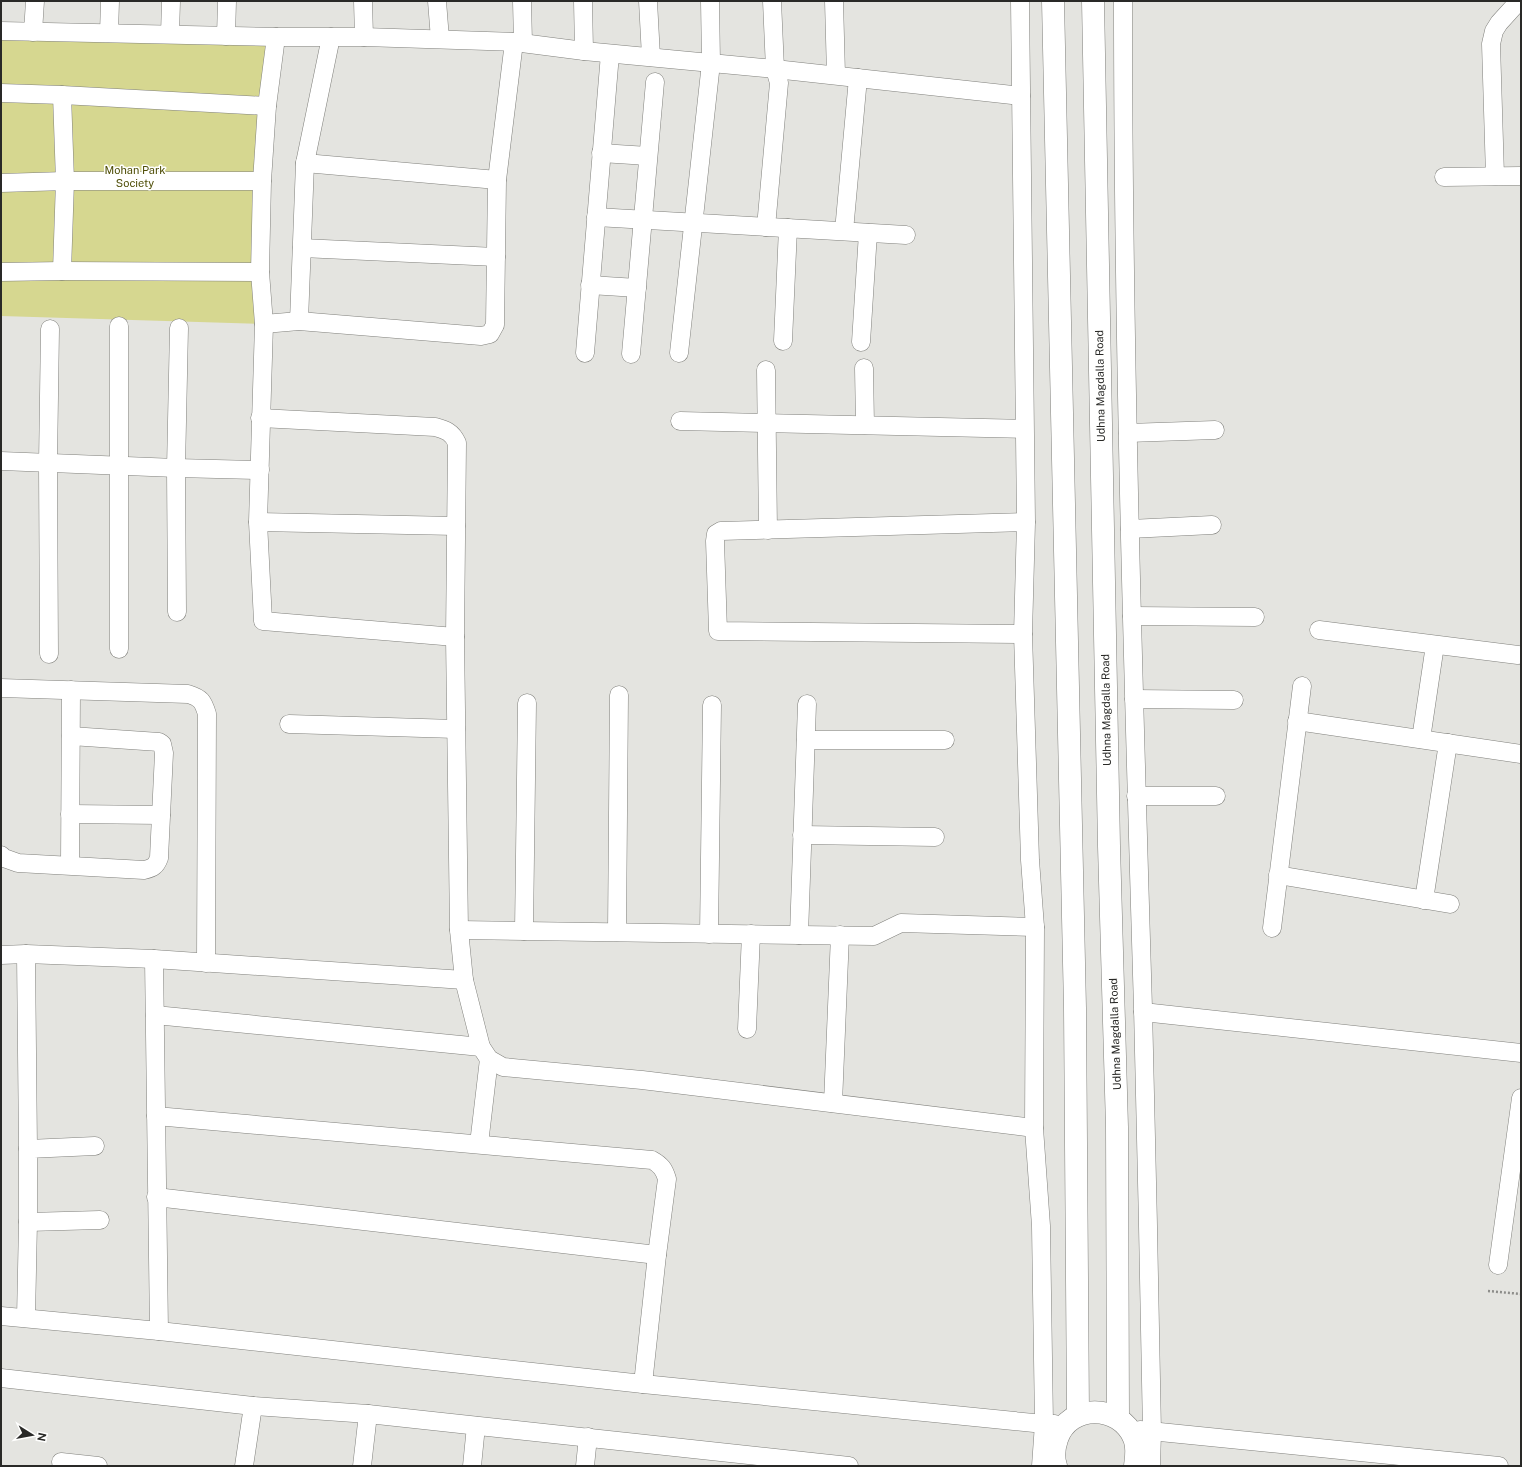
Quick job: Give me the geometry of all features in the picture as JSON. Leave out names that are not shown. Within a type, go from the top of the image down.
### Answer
[{"type":"main road","points":[[1053,1],[1076,1016],[1073,1419]]},
{"type":"main road","name":"Udhna Magdalla Road","points":[[1093,1],[1109,846],[1118,1127],[1123,1423],[1134,1439],[1137,1453],[1135,1466]]},
{"type":"main road","points":[[1056,1466],[1054,1461],[1054,1447],[1059,1434],[1073,1419],[1092,1412],[1098,1412],[1105,1413],[1123,1423]]},
{"type":"street","points":[[33,32],[35,1]]},
{"type":"street","points":[[110,1],[110,33]]},
{"type":"street","points":[[170,34],[171,1]]},
{"type":"street","points":[[226,36],[227,1]]},
{"type":"street","points":[[363,1],[364,37]]},
{"type":"street","points":[[437,1],[440,39]]},
{"type":"street","points":[[264,324],[299,321],[486,336],[493,330],[495,325],[497,180],[519,43],[522,1]]},
{"type":"street","points":[[583,1],[584,51]]},
{"type":"street","points":[[648,1],[651,57]]},
{"type":"street","points":[[679,353],[711,63],[710,1]]},
{"type":"street","points":[[766,227],[779,83],[775,69],[772,1]]},
{"type":"street","points":[[834,1],[836,76]]},
{"type":"street","points":[[1020,1],[1026,522],[1024,634],[1030,860],[1035,927],[1034,1128],[1041,1226],[1044,1424],[1041,1466]]},
{"type":"street","points":[[1123,1],[1123,124],[1128,433],[1136,796],[1143,1012],[1152,1432],[1151,1466]]},
{"type":"street","points":[[1495,176],[1491,44],[1494,31],[1499,23],[1520,2]]},
{"type":"street","points":[[1,31],[276,37],[364,37],[519,43],[610,54],[775,69],[1021,96]]},
{"type":"street","points":[[276,37],[267,106],[262,181],[260,272],[264,324],[258,522],[263,621],[455,637]]},
{"type":"street","points":[[299,321],[304,163],[331,37]]},
{"type":"street","points":[[585,353],[610,54]]},
{"type":"street","points":[[844,231],[858,78]]},
{"type":"street","points":[[631,354],[655,82]]},
{"type":"street","points":[[1,93],[267,106]]},
{"type":"street","points":[[62,95],[65,181],[62,271]]},
{"type":"street","points":[[601,153],[648,156]]},
{"type":"street","points":[[304,163],[497,180]]},
{"type":"street","points":[[1444,177],[1521,176]]},
{"type":"street","points":[[1,183],[65,181],[262,181]]},
{"type":"street","points":[[596,216],[906,235]]},
{"type":"street","points":[[783,341],[788,228]]},
{"type":"street","points":[[861,342],[868,233]]},
{"type":"street","points":[[302,248],[496,258]]},
{"type":"street","points":[[1,272],[260,272]]},
{"type":"street","points":[[590,285],[637,288]]},
{"type":"street","points":[[119,326],[119,649]]},
{"type":"street","points":[[177,612],[176,468],[179,328]]},
{"type":"street","points":[[49,654],[48,463],[50,329]]},
{"type":"street","points":[[864,368],[865,425]]},
{"type":"street","points":[[766,370],[768,530]]},
{"type":"street","points":[[260,418],[435,427],[453,434],[457,443],[455,637],[459,930],[464,980],[485,1053],[479,1144]]},
{"type":"street","points":[[680,421],[1024,429]]},
{"type":"street","points":[[1128,433],[1215,430]]},
{"type":"street","points":[[1,461],[260,470]]},
{"type":"street","points":[[258,522],[456,526]]},
{"type":"street","points":[[1024,634],[718,631],[715,541],[716,534],[721,531],[1026,522]]},
{"type":"street","points":[[1130,529],[1212,525]]},
{"type":"street","points":[[1132,616],[1255,617]]},
{"type":"street","points":[[1319,630],[1518,655]]},
{"type":"street","points":[[1420,739],[1435,645]]},
{"type":"street","points":[[1272,928],[1302,686]]},
{"type":"street","points":[[1,688],[188,694],[199,698],[204,705],[207,714],[206,962]]},
{"type":"street","points":[[70,865],[72,690]]},
{"type":"street","points":[[617,932],[619,696]]},
{"type":"street","points":[[1134,699],[1234,700]]},
{"type":"street","points":[[524,931],[527,703]]},
{"type":"street","points":[[799,935],[807,704]]},
{"type":"street","points":[[709,934],[712,705]]},
{"type":"street","points":[[1297,721],[1521,754]]},
{"type":"street","points":[[289,724],[456,729]]},
{"type":"street","points":[[1,855],[4,858],[18,863],[144,870],[151,869],[157,864],[159,858],[164,753],[162,744],[159,742],[71,736]]},
{"type":"street","points":[[806,740],[945,740]]},
{"type":"street","points":[[1424,900],[1448,743]]},
{"type":"street","points":[[1136,796],[1216,796]]},
{"type":"street","points":[[70,814],[161,815]]},
{"type":"street","points":[[802,835],[935,837]]},
{"type":"street","points":[[1278,875],[1450,904]]},
{"type":"street","points":[[459,930],[874,936],[901,923],[1035,927]]},
{"type":"street","points":[[747,1029],[751,934]]},
{"type":"street","points":[[833,1103],[840,936]]},
{"type":"street","points":[[1,955],[26,954],[154,958],[464,980]]},
{"type":"street","points":[[26,954],[28,1149],[26,1318]]},
{"type":"street","points":[[154,958],[156,1198],[159,1331]]},
{"type":"street","points":[[1143,1012],[1521,1053]]},
{"type":"street","points":[[155,1015],[485,1053],[503,1067],[642,1080],[1034,1128]]},
{"type":"street","points":[[1498,1265],[1516,1172],[1521,1098]]},
{"type":"street","points":[[156,1116],[652,1160],[660,1164],[667,1179],[643,1384]]},
{"type":"street","points":[[28,1149],[95,1146]]},
{"type":"street","points":[[156,1198],[657,1255]]},
{"type":"street","points":[[28,1222],[100,1220]]},
{"type":"street","points":[[1,1316],[159,1331],[643,1384],[1044,1424],[1073,1419]]},
{"type":"street","points":[[1,1378],[253,1406],[368,1414],[588,1437],[702,1459],[849,1466]]},
{"type":"street","points":[[244,1466],[253,1406]]},
{"type":"street","points":[[362,1466],[368,1414]]},
{"type":"street","points":[[1123,1423],[1152,1432],[1500,1466]]},
{"type":"street","points":[[472,1466],[476,1426]]},
{"type":"street","points":[[585,1466],[588,1437]]},
{"type":"street","points":[[61,1462],[98,1466]]},
{"type":"path","points":[[1488,1291],[1521,1294]]},
{"type":"green space","name":"Mohan Park Society","points":[[1,29],[273,37],[264,324],[1,316]]}]
